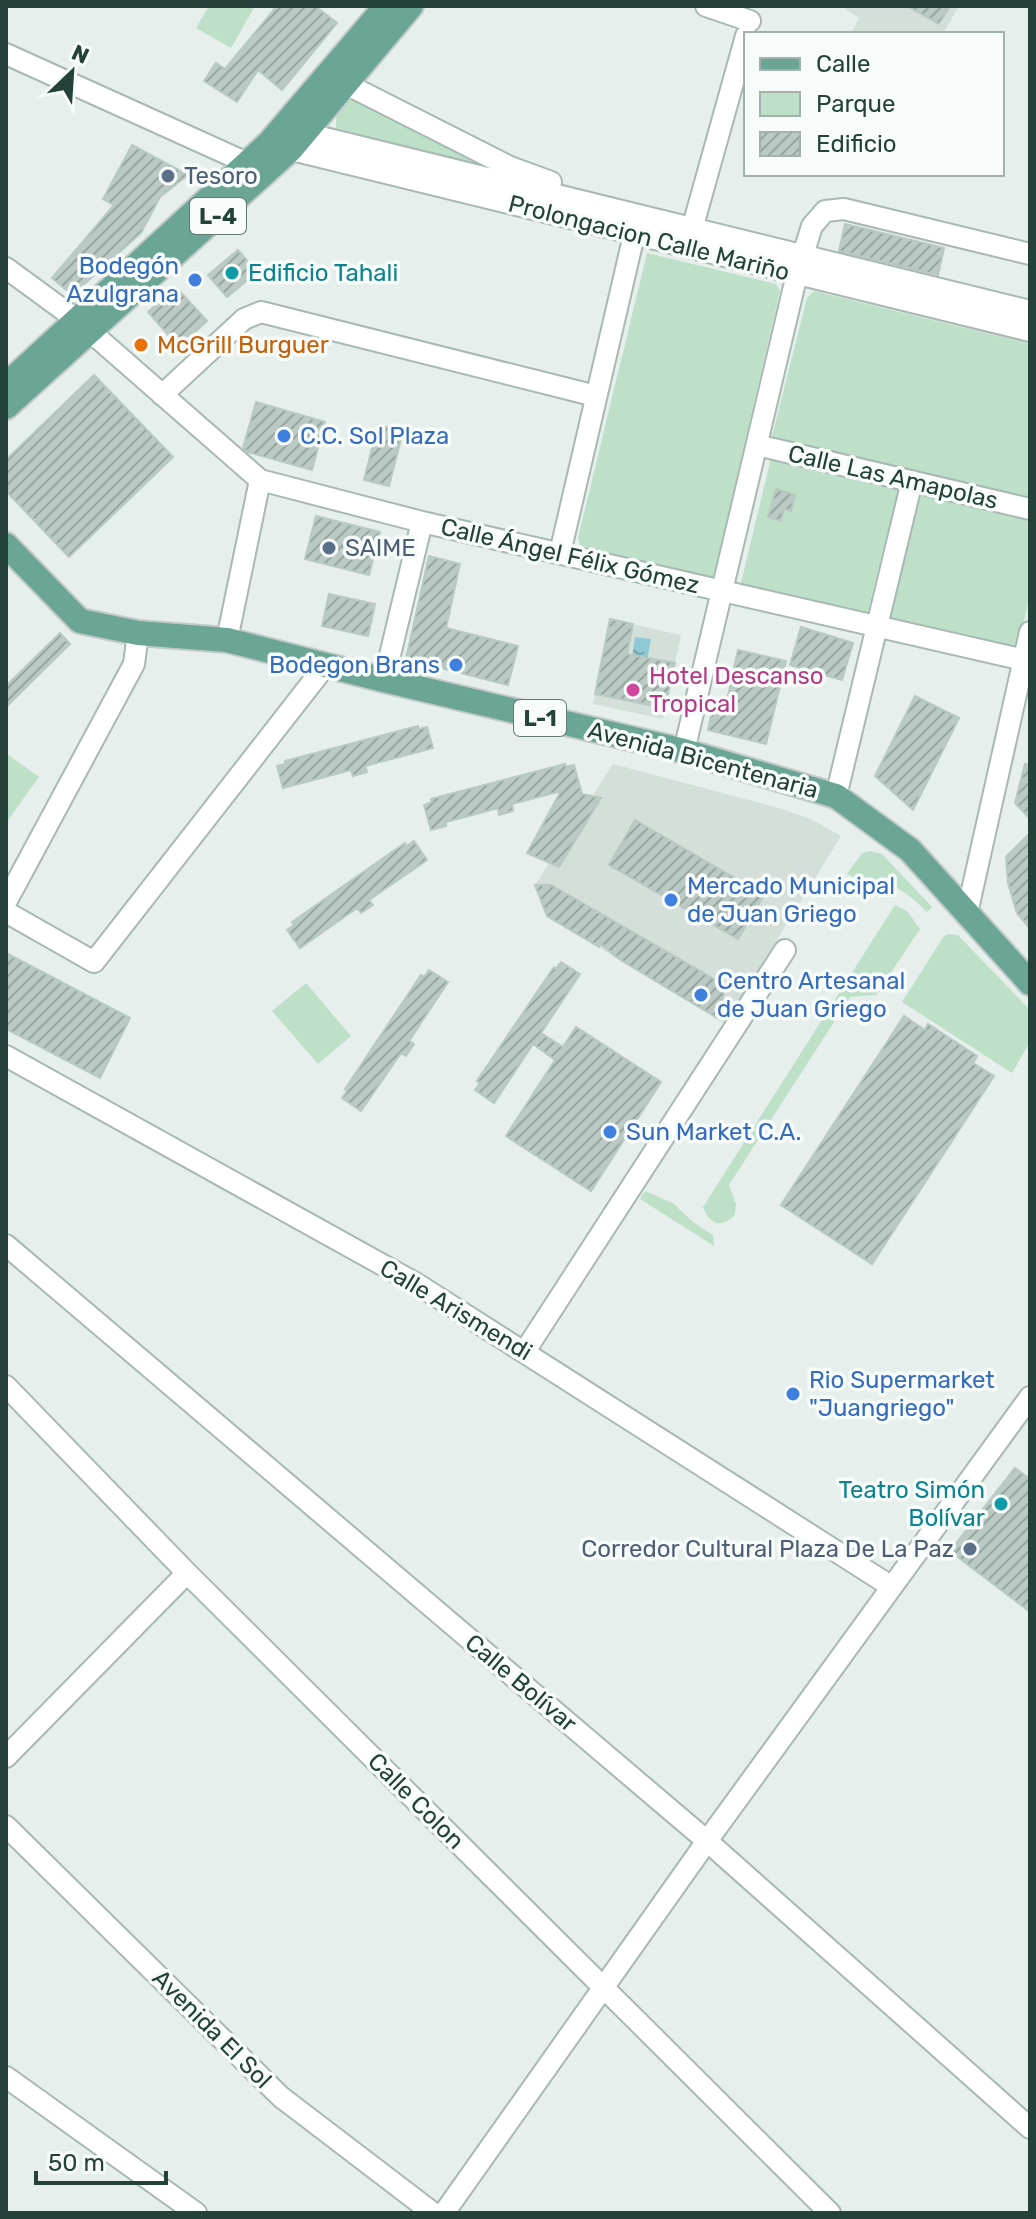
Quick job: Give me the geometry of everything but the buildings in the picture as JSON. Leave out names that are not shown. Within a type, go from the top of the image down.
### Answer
[{"type":"main road","name":"L-4","points":[[6,385],[83,326],[346,84],[388,11]]},
{"type":"main road","name":"L-4","points":[[6,407],[247,163],[287,138],[388,11]]},
{"type":"main road","name":"Avenida Bicentenaria","points":[[6,545],[80,621],[138,633],[227,640],[684,751],[836,796],[910,850],[1030,983]]},
{"type":"street","points":[[706,6],[750,24]]},
{"type":"street","points":[[690,237],[744,45]]},
{"type":"street","points":[[6,54],[247,163]]},
{"type":"street","points":[[346,84],[510,167],[636,224],[560,553]]},
{"type":"street","name":"Prolongacion Calle Mariño","points":[[287,138],[800,264],[1030,311]]},
{"type":"street","points":[[684,751],[800,264],[812,226],[825,211],[844,209],[1030,254]]},
{"type":"street","name":"Prolongacion Calle Mariño","points":[[800,264],[1030,331]]},
{"type":"street","name":"Calle Ángel Félix Gómez","points":[[6,268],[83,326],[260,480],[422,522],[1024,660]]},
{"type":"street","points":[[162,395],[244,319],[261,312],[596,396]]},
{"type":"street","name":"Calle Las Amapolas","points":[[757,445],[1030,509]]},
{"type":"street","points":[[227,640],[260,480]]},
{"type":"street","points":[[836,796],[912,481]]},
{"type":"street","points":[[384,680],[422,522]]},
{"type":"street","points":[[967,913],[1030,632]]},
{"type":"street","points":[[6,902],[134,664],[138,633]]},
{"type":"street","points":[[6,912],[94,962],[325,666]]},
{"type":"street","points":[[525,1351],[785,950]]},
{"type":"street","name":"Calle Arismendi","points":[[6,1056],[417,1284],[892,1587]]},
{"type":"street","name":"Calle Bolívar","points":[[6,1245],[707,1841],[1030,2128]]},
{"type":"street","name":"Calle Colon","points":[[6,1386],[187,1573],[830,2213]]},
{"type":"street","points":[[444,2213],[707,1841],[1030,1397]]},
{"type":"street","points":[[6,1757],[187,1573]]},
{"type":"street","name":"Avenida El Sol","points":[[6,1826],[281,2097],[433,2213]]},
{"type":"street","points":[[6,2077],[196,2213]]},
{"type":"shaded area","points":[[841,6],[959,6],[944,32],[852,32],[859,18]]},
{"type":"shaded area","points":[[610,619],[681,635],[663,719],[593,704]]},
{"type":"shaded area","name":"Mercado Municipal de Juan Griego","points":[[613,764],[779,808],[811,819],[841,836],[725,1024],[547,916],[535,885]]},
{"type":"green space","points":[[209,6],[255,6],[231,48],[196,28]]},
{"type":"green space","points":[[348,97],[482,166],[336,131],[336,111]]},
{"type":"green space","points":[[647,253],[776,284],[780,291],[713,579],[587,548],[580,545],[578,538]]},
{"type":"green space","points":[[814,291],[1030,344],[1030,500],[772,436],[807,298]]},
{"type":"green space","points":[[771,458],[898,489],[867,615],[741,583]]},
{"type":"green space","points":[[920,494],[1030,520],[1030,595],[1017,651],[890,621]]},
{"type":"green space","points":[[6,755],[39,777],[6,823]]},
{"type":"green space","points":[[862,853],[882,854],[932,907],[927,912],[892,886],[847,874]]},
{"type":"green space","points":[[895,905],[907,911],[920,929],[876,995],[850,997],[729,1185],[736,1204],[735,1215],[726,1222],[713,1221],[703,1207]]},
{"type":"green space","points":[[958,935],[1030,1010],[1030,1042],[1012,1073],[902,1002],[944,936]]},
{"type":"green space","points":[[306,983],[351,1036],[318,1064],[272,1011]]},
{"type":"green space","points":[[645,1191],[673,1203],[713,1235],[714,1246],[640,1199]]},
{"type":"water","points":[[635,637],[651,639],[647,661],[632,658]]},
{"type":"place","name":"Tesoro","points":[[168,176]]},
{"type":"place","name":"Edificio Tahali","points":[[232,273]]},
{"type":"place","name":"Bodegón Azulgrana","points":[[195,280]]},
{"type":"place","name":"McGrill Burguer","points":[[141,345]]},
{"type":"place","name":"C.C. Sol Plaza","points":[[284,436]]},
{"type":"place","name":"SAIME","points":[[329,548]]},
{"type":"place","name":"Bodegon Brans","points":[[456,665]]},
{"type":"place","name":"Hotel Descanso Tropical","points":[[633,690]]},
{"type":"place","name":"Mercado Municipal de Juan Griego","points":[[671,900]]},
{"type":"place","name":"Centro Artesanal de Juan Griego","points":[[701,995]]},
{"type":"place","name":"Sun Market C.A.","points":[[610,1132]]},
{"type":"place","name":"Rio Supermarket \"Juangriego\"","points":[[793,1394]]},
{"type":"place","name":"Teatro Simón Bolívar","points":[[1001,1504]]},
{"type":"place","name":"Corredor Cultural Plaza De La Paz","points":[[970,1549]]}]
